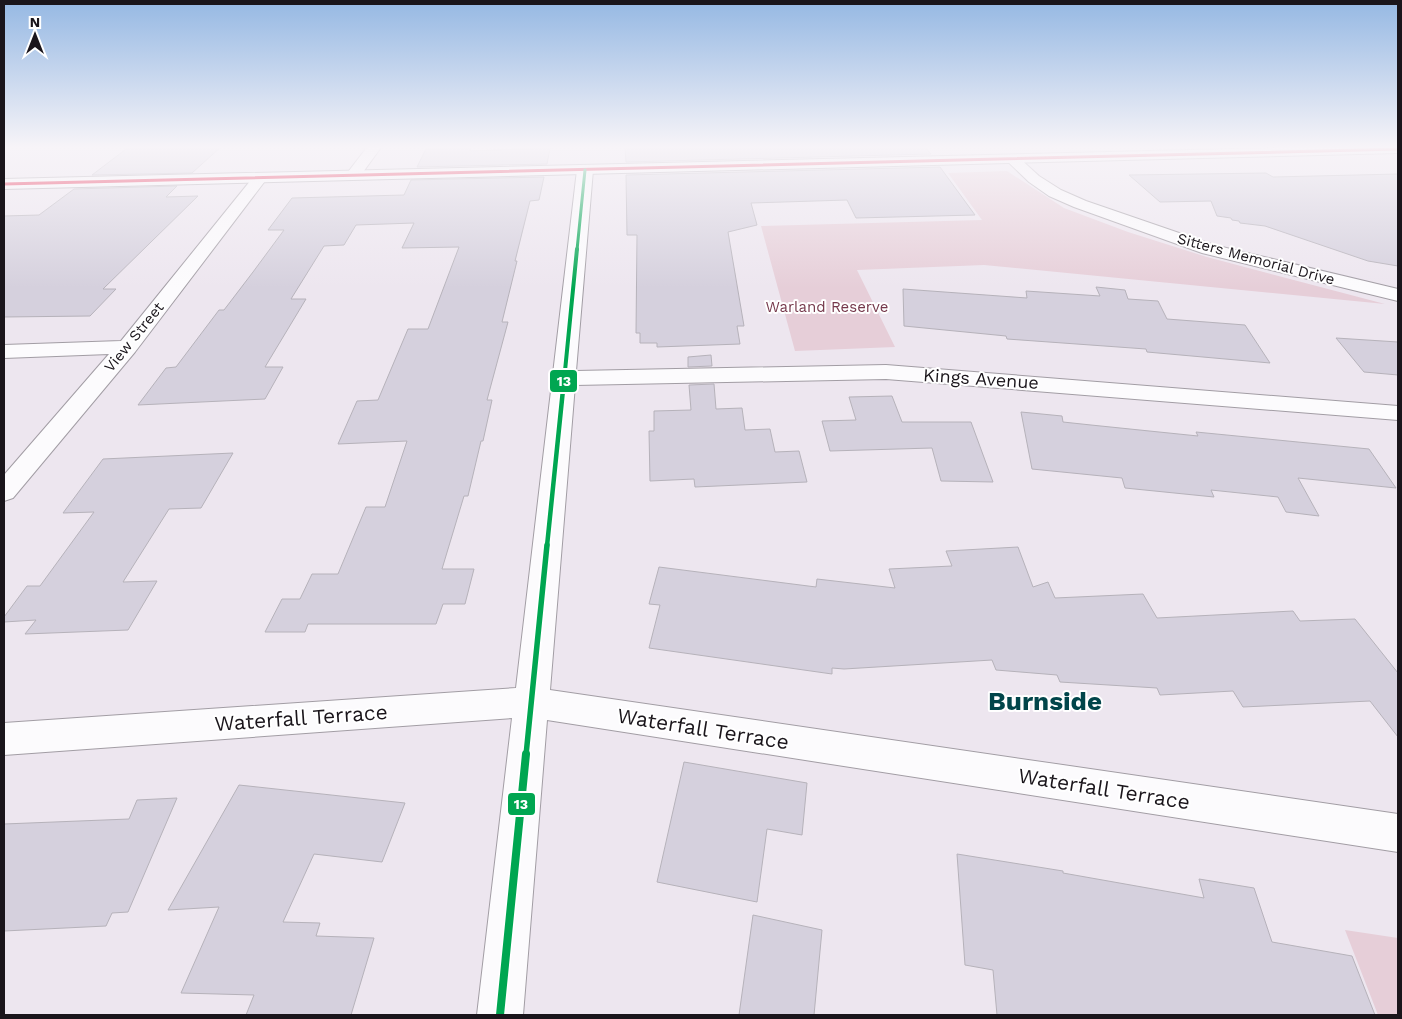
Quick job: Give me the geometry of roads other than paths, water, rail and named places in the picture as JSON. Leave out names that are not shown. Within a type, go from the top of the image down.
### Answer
[{"type":"street","name":"View Street","points":[[4,492],[127,347],[248,194]]},
{"type":"street","points":[[500,1015],[582,194]]},
{"type":"street","name":"Sitters Memorial Drive","points":[[1059,194],[1116,217],[1208,249],[1398,295]]},
{"type":"street","points":[[4,351],[127,347]]},
{"type":"street","name":"Kings Avenue","points":[[563,378],[886,372],[1398,412]]},
{"type":"street","name":"Waterfall Terrace","points":[[4,739],[531,702],[1398,834]]},
{"type":"district","name":"Burnside","points":[[1045,701]]},
{"type":"park label","name":"Warland Reserve","points":[[827,307]]}]
